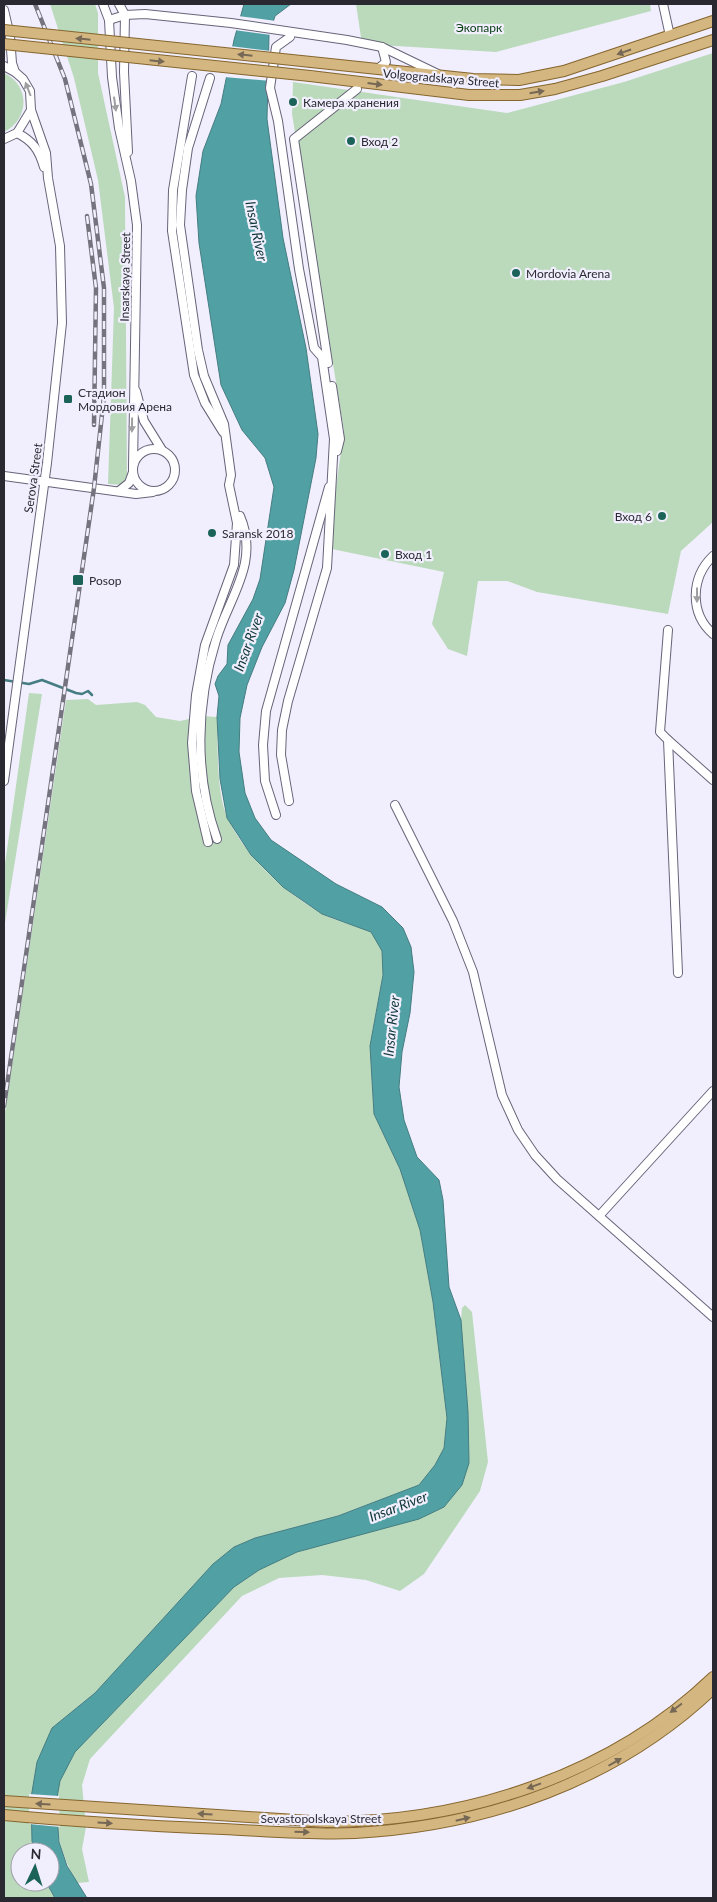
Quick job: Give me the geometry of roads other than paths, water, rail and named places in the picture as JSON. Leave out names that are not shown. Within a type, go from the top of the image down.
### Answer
[{"type":"main road","name":"Volgogradskaya Street","points":[[4,30],[501,81],[542,76],[604,59],[713,21]]},
{"type":"main road","points":[[696,27],[702,35],[696,46]]},
{"type":"main road","name":"Volgogradskaya Street","points":[[4,44],[310,76],[477,96],[520,95],[572,85],[713,40]]},
{"type":"main road","name":"Sevastopolskaya Street","points":[[4,1801],[326,1822],[390,1819],[455,1809],[522,1791],[555,1778],[617,1748],[668,1714],[713,1677]]},
{"type":"main road","name":"Sevastopolskaya Street","points":[[4,1815],[332,1833],[384,1831],[450,1822],[497,1810],[552,1792],[608,1766],[649,1742],[697,1705],[713,1690]]},
{"type":"street","name":"Insarskaya Street","points":[[103,4],[109,20],[112,77],[119,128],[129,172],[137,225],[133,470]]},
{"type":"street","name":"Insarskaya Street","points":[[119,4],[125,15],[124,72],[129,172]]},
{"type":"street","points":[[125,15],[126,4]]},
{"type":"street","points":[[663,4],[670,36]]},
{"type":"street","name":"Serova Street","points":[[4,10],[10,36],[10,57],[15,72],[27,84],[32,101],[31,110],[46,153],[48,178],[60,246],[62,323],[44,482],[4,781]]},
{"type":"street","points":[[109,20],[125,15],[145,14],[276,29],[382,47],[440,75]]},
{"type":"street","points":[[289,802],[281,755],[282,730],[290,694],[327,568],[334,439],[322,357],[314,348],[299,269],[278,122],[270,88],[276,47],[290,37]]},
{"type":"street","points":[[379,68],[386,62],[382,47]]},
{"type":"street","points":[[4,66],[15,72]]},
{"type":"street","points":[[192,76],[173,190],[172,231],[194,375],[205,404],[225,436]]},
{"type":"street","points":[[208,842],[196,791],[192,743],[196,695],[205,645],[234,565],[237,523],[232,499],[224,424],[204,376],[198,350],[180,225],[182,190],[188,148],[210,78]]},
{"type":"street","points":[[190,88],[206,89]]},
{"type":"street","points":[[276,814],[266,781],[263,744],[266,711],[340,439],[294,139],[357,89]]},
{"type":"street","points":[[4,139],[17,133],[31,110]]},
{"type":"street","name":"Serova Street","points":[[17,133],[29,140],[36,148],[48,178]]},
{"type":"street","name":"Insarskaya Street","points":[[134,384],[144,421],[162,450]]},
{"type":"street","points":[[4,476],[136,494],[166,488],[176,472],[173,460],[162,450],[150,449],[143,451],[134,461],[129,483],[119,491]]},
{"type":"street","points":[[133,470],[141,488],[153,492]]},
{"type":"street","points":[[217,839],[208,813],[204,789],[200,753],[201,728],[203,698],[216,639],[248,556],[241,521],[232,499]]},
{"type":"street","points":[[713,556],[700,575],[696,594],[699,614],[713,634]]},
{"type":"street","points":[[668,630],[660,732],[713,780]]},
{"type":"street","points":[[668,740],[678,973]]},
{"type":"street","points":[[395,805],[453,921],[473,972],[502,1095],[518,1130],[535,1155],[558,1179],[713,1317]]},
{"type":"street","points":[[600,1216],[713,1091]]},
{"type":"water","name":"Insar River","points":[[244,4],[291,4],[275,16],[269,35],[267,119],[283,238],[306,348],[318,434],[316,458],[294,570],[285,603],[262,647],[247,685],[240,718],[239,752],[245,793],[255,818],[271,840],[336,884],[382,907],[403,928],[411,947],[414,972],[410,1013],[402,1052],[399,1087],[404,1120],[417,1157],[439,1180],[443,1200],[449,1287],[461,1320],[468,1412],[469,1463],[462,1485],[444,1507],[419,1519],[297,1552],[259,1570],[234,1587],[75,1752],[60,1781],[56,1803],[59,1842],[32,1842],[31,1798],[37,1762],[52,1728],[95,1693],[213,1564],[234,1547],[255,1538],[338,1516],[419,1485],[435,1465],[444,1448],[447,1418],[433,1302],[420,1230],[400,1169],[374,1114],[370,1046],[383,975],[382,951],[371,932],[322,914],[283,887],[251,855],[227,818],[220,779],[217,717],[219,696],[215,684],[218,676],[227,664],[228,645],[253,599],[260,579],[274,487],[265,458],[242,430],[221,385],[199,243],[196,196],[203,151],[221,104],[234,40]]},
{"type":"water","points":[[60,1845],[67,1866],[87,1898],[55,1898],[52,1892],[60,1892]]},
{"type":"waterway","points":[[4,680],[29,684],[42,680],[76,693],[82,694],[88,691],[92,695]]},
{"type":"railway","points":[[4,1106],[94,488],[104,396],[104,288],[91,184],[65,79],[35,4]]},
{"type":"railway","points":[[87,216],[96,288],[94,425]]},
{"type":"place","name":"Камера хранения","points":[[293,102]]},
{"type":"place","name":"Вход 2","points":[[351,141]]},
{"type":"place","name":"Mordovia Arena","points":[[516,273]]},
{"type":"place","name":"Стадион Мордовия Арена","points":[[68,399]]},
{"type":"place","name":"Вход 6","points":[[662,516]]},
{"type":"place","name":"Saransk 2018","points":[[212,533]]},
{"type":"place","name":"Вход 1","points":[[385,554]]},
{"type":"place","name":"Posop","points":[[78,580]]},
{"type":"park label","name":"Экопарк","points":[[479,27]]}]
